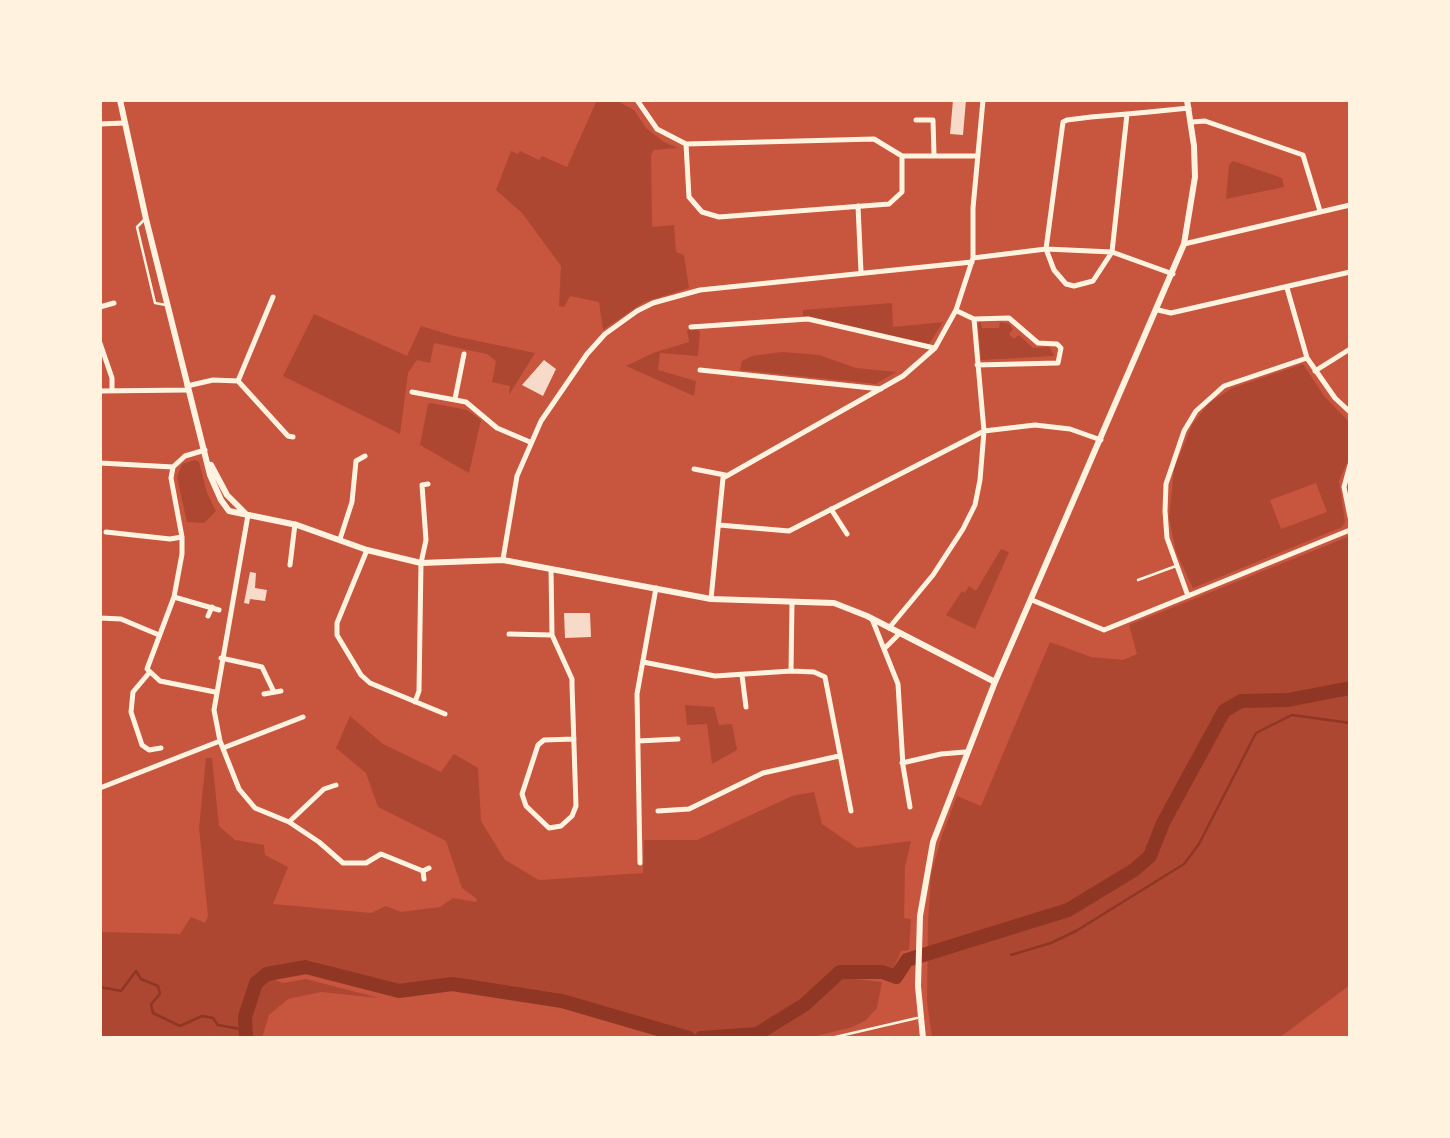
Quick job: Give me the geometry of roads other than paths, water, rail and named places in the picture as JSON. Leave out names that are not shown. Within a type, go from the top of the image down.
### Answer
[{"type":"street","points":[[120,100],[212,483],[220,500],[234,513],[295,524],[367,550],[422,564],[503,560],[711,599],[834,602],[995,682]]},
{"type":"street","points":[[637,100],[657,129],[686,144],[874,138],[902,156],[978,156]]},
{"type":"street","points":[[711,599],[722,481],[726,475],[883,389],[935,348],[956,310],[972,260],[983,100]]},
{"type":"street","points":[[923,1038],[919,1018],[919,935],[923,886],[933,842],[965,752],[1184,244],[1195,177],[1188,104],[1063,122],[1046,250],[1058,278],[1074,286],[1093,282],[1112,252],[1127,114]]},
{"type":"street","points":[[916,120],[933,120],[934,156]]},
{"type":"street","points":[[1192,122],[1204,121],[1303,155],[1320,211]]},
{"type":"street","points":[[100,124],[124,123]]},
{"type":"street","points":[[686,144],[689,197],[710,216],[889,204],[902,192],[902,156]]},
{"type":"street","points":[[1184,244],[1350,204]]},
{"type":"street","points":[[858,206],[861,272]]},
{"type":"street","points":[[503,560],[518,476],[530,442],[587,354],[605,334],[654,303],[700,290],[1046,250],[1112,252],[1160,266],[1173,274]]},
{"type":"street","points":[[1158,310],[1171,313],[1350,272]]},
{"type":"street","points":[[1286,287],[1307,358],[1350,412]]},
{"type":"street","points":[[238,381],[273,297]]},
{"type":"street","points":[[100,307],[114,303]]},
{"type":"street","points":[[956,310],[974,318],[1009,318],[1038,343],[1057,344],[1061,348],[1058,362],[977,366]]},
{"type":"street","points":[[889,628],[933,575],[974,504],[984,431],[974,318]]},
{"type":"street","points":[[691,327],[808,319],[935,348]]},
{"type":"street","points":[[100,342],[112,378],[112,391]]},
{"type":"street","points":[[1315,371],[1350,350]]},
{"type":"street","points":[[455,399],[464,354]]},
{"type":"street","points":[[1188,596],[1167,538],[1166,484],[1174,456],[1196,410],[1224,386],[1307,358]]},
{"type":"street","points":[[700,370],[883,389]]},
{"type":"street","points":[[100,391],[188,388],[213,380],[238,381],[288,436],[293,436]]},
{"type":"street","points":[[412,392],[422,398],[455,399],[475,407],[497,428],[530,442]]},
{"type":"street","points":[[719,525],[789,531],[984,431],[1034,424],[1070,429],[1100,440]]},
{"type":"street","points":[[205,450],[184,456],[173,467],[170,478],[182,537],[174,597],[147,664],[149,673],[171,685],[215,692]]},
{"type":"street","points":[[340,539],[352,502],[356,461],[365,456]]},
{"type":"street","points":[[100,462],[173,467]]},
{"type":"street","points":[[1350,464],[1344,487],[1350,517]]},
{"type":"street","points":[[694,469],[726,475]]},
{"type":"street","points":[[415,702],[419,692],[426,528],[422,485],[428,484]]},
{"type":"street","points":[[830,508],[847,534]]},
{"type":"street","points":[[248,516],[215,692],[214,720],[244,798],[255,808],[288,822],[319,842],[343,863],[366,863],[376,855],[389,855],[426,869],[424,879]]},
{"type":"street","points":[[290,565],[295,524]]},
{"type":"street","points":[[1032,600],[1104,630],[1350,530]]},
{"type":"street","points":[[106,532],[182,537]]},
{"type":"street","points":[[367,550],[337,623],[337,635],[370,683],[445,714]]},
{"type":"street","points":[[551,569],[552,635],[572,679],[574,739],[576,806],[572,816],[552,829],[526,806],[522,794],[538,744],[544,740],[574,739]]},
{"type":"street","points":[[640,863],[637,694],[656,588]]},
{"type":"street","points":[[174,597],[215,608],[208,616]]},
{"type":"street","points":[[791,671],[792,602]]},
{"type":"street","points":[[100,618],[122,620],[159,636]]},
{"type":"street","points":[[872,619],[898,684],[902,763],[910,807]]},
{"type":"street","points":[[509,634],[552,635]]},
{"type":"street","points":[[886,647],[900,634]]},
{"type":"street","points":[[221,658],[262,666],[277,691],[264,694]]},
{"type":"street","points":[[643,662],[714,676],[791,671],[826,677],[851,811]]},
{"type":"street","points":[[149,673],[133,692],[134,726],[142,745],[149,750],[162,748]]},
{"type":"street","points":[[742,674],[746,707]]},
{"type":"street","points":[[223,748],[303,717]]},
{"type":"street","points":[[638,741],[678,739]]},
{"type":"street","points":[[100,788],[220,741]]},
{"type":"street","points":[[902,763],[965,752]]},
{"type":"street","points":[[658,810],[689,808],[773,770],[839,756]]},
{"type":"street","points":[[288,822],[323,787],[336,785]]},
{"type":"street","points":[[668,810],[669,818]]},
{"type":"street","points":[[631,854],[640,854]]},
{"type":"street","points":[[366,863],[373,870]]},
{"type":"lane","points":[[1138,580],[1177,566]]},
{"type":"lane","points":[[831,1038],[919,1018]]},
{"type":"waterway","points":[[701,1038],[757,1034],[804,1005],[840,972],[882,972],[896,977],[907,960],[1068,910],[1150,856],[1163,823],[1224,711],[1241,701],[1288,700],[1350,688]]},
{"type":"waterway","points":[[1011,955],[1076,931],[1184,864],[1199,844],[1256,733],[1292,715],[1350,723]]},
{"type":"waterway","points":[[246,1038],[245,1017],[256,983],[267,974],[306,967],[399,991],[452,984],[562,1001],[689,1038]]},
{"type":"waterway","points":[[100,987],[121,991],[136,971],[141,979],[158,986],[160,994],[151,1004],[153,1013],[180,1026],[202,1016],[213,1018],[218,1025],[245,1030]]}]
